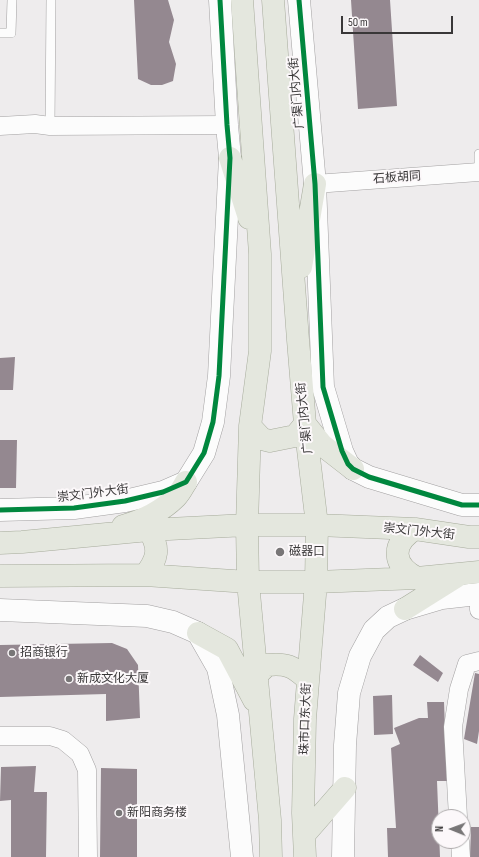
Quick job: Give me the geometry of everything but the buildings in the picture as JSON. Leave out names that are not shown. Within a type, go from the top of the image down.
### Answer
[{"type":"main road","points":[[242,0],[260,254],[260,351],[250,426],[247,525],[248,582],[270,820],[271,857]]},
{"type":"main road","name":"广渠门内大街","points":[[273,0],[305,424],[318,525],[316,582]]},
{"type":"main road","points":[[230,158],[260,254]]},
{"type":"main road","points":[[295,300],[315,184]]},
{"type":"main road","points":[[250,426],[262,439],[270,442],[295,436],[305,424],[322,445],[353,469]]},
{"type":"main road","points":[[94,535],[136,522],[162,508],[176,497],[186,482]]},
{"type":"main road","name":"崇文门外大街","points":[[0,543],[149,530],[247,525],[318,525],[415,529],[469,537],[479,537]]},
{"type":"main road","points":[[415,529],[404,536],[398,545],[398,551],[400,564],[417,578]]},
{"type":"main road","points":[[145,575],[153,565],[157,550],[155,540],[149,530]]},
{"type":"main road","points":[[0,576],[145,575],[248,582],[316,582],[417,578],[470,573]]},
{"type":"main road","points":[[405,609],[470,573]]},
{"type":"main road","name":"珠市口东大街","points":[[305,857],[305,734],[307,679],[316,582]]},
{"type":"main road","points":[[198,634],[227,648],[259,710]]},
{"type":"main road","points":[[256,676],[266,665],[280,664],[296,669],[307,679]]},
{"type":"main road","points":[[304,835],[345,788]]},
{"type":"main road","points":[[256,857],[270,820]]},
{"type":"street","points":[[186,482],[204,454],[212,422],[218,376],[230,158],[220,0]]},
{"type":"street","name":"广渠门内大街","points":[[300,0],[315,184],[323,387],[342,451],[348,464],[353,469]]},
{"type":"street","points":[[0,126],[36,124],[50,126],[227,125]]},
{"type":"street","name":"石板胡同","points":[[315,184],[479,172]]},
{"type":"street","points":[[353,469],[369,477],[462,505],[479,505]]},
{"type":"street","name":"崇文门外大街","points":[[0,510],[74,508],[126,501],[162,492],[186,482]]},
{"type":"street","points":[[343,857],[345,745],[349,693],[360,656],[374,630],[388,617],[405,609],[442,598],[479,594],[479,610]]},
{"type":"street","points":[[0,610],[147,616],[173,622],[198,634],[218,668],[228,715],[242,857]]},
{"type":"street","points":[[458,809],[453,727],[458,689],[467,664],[479,661]]},
{"type":"street","points":[[0,736],[50,736],[63,740],[80,754],[87,770],[88,857]]},
{"type":"lane","points":[[0,33],[11,34],[12,0]]},
{"type":"lane","points":[[50,126],[51,0]]},
{"type":"lane","points":[[479,154],[479,172]]},
{"type":"cycle path","points":[[0,510],[74,508],[125,501],[163,492],[186,482],[204,453],[213,422],[219,376],[230,158],[220,0]]},
{"type":"cycle path","points":[[299,0],[315,184],[323,387],[342,451],[348,464],[353,469],[369,477],[462,505],[479,505]]},
{"type":"place","name":"磁器口","points":[[280,552]]},
{"type":"place","name":"招商银行","points":[[12,653]]},
{"type":"place","name":"新成文化大厦","points":[[69,679]]},
{"type":"place","name":"新阳商务楼","points":[[119,813]]}]
